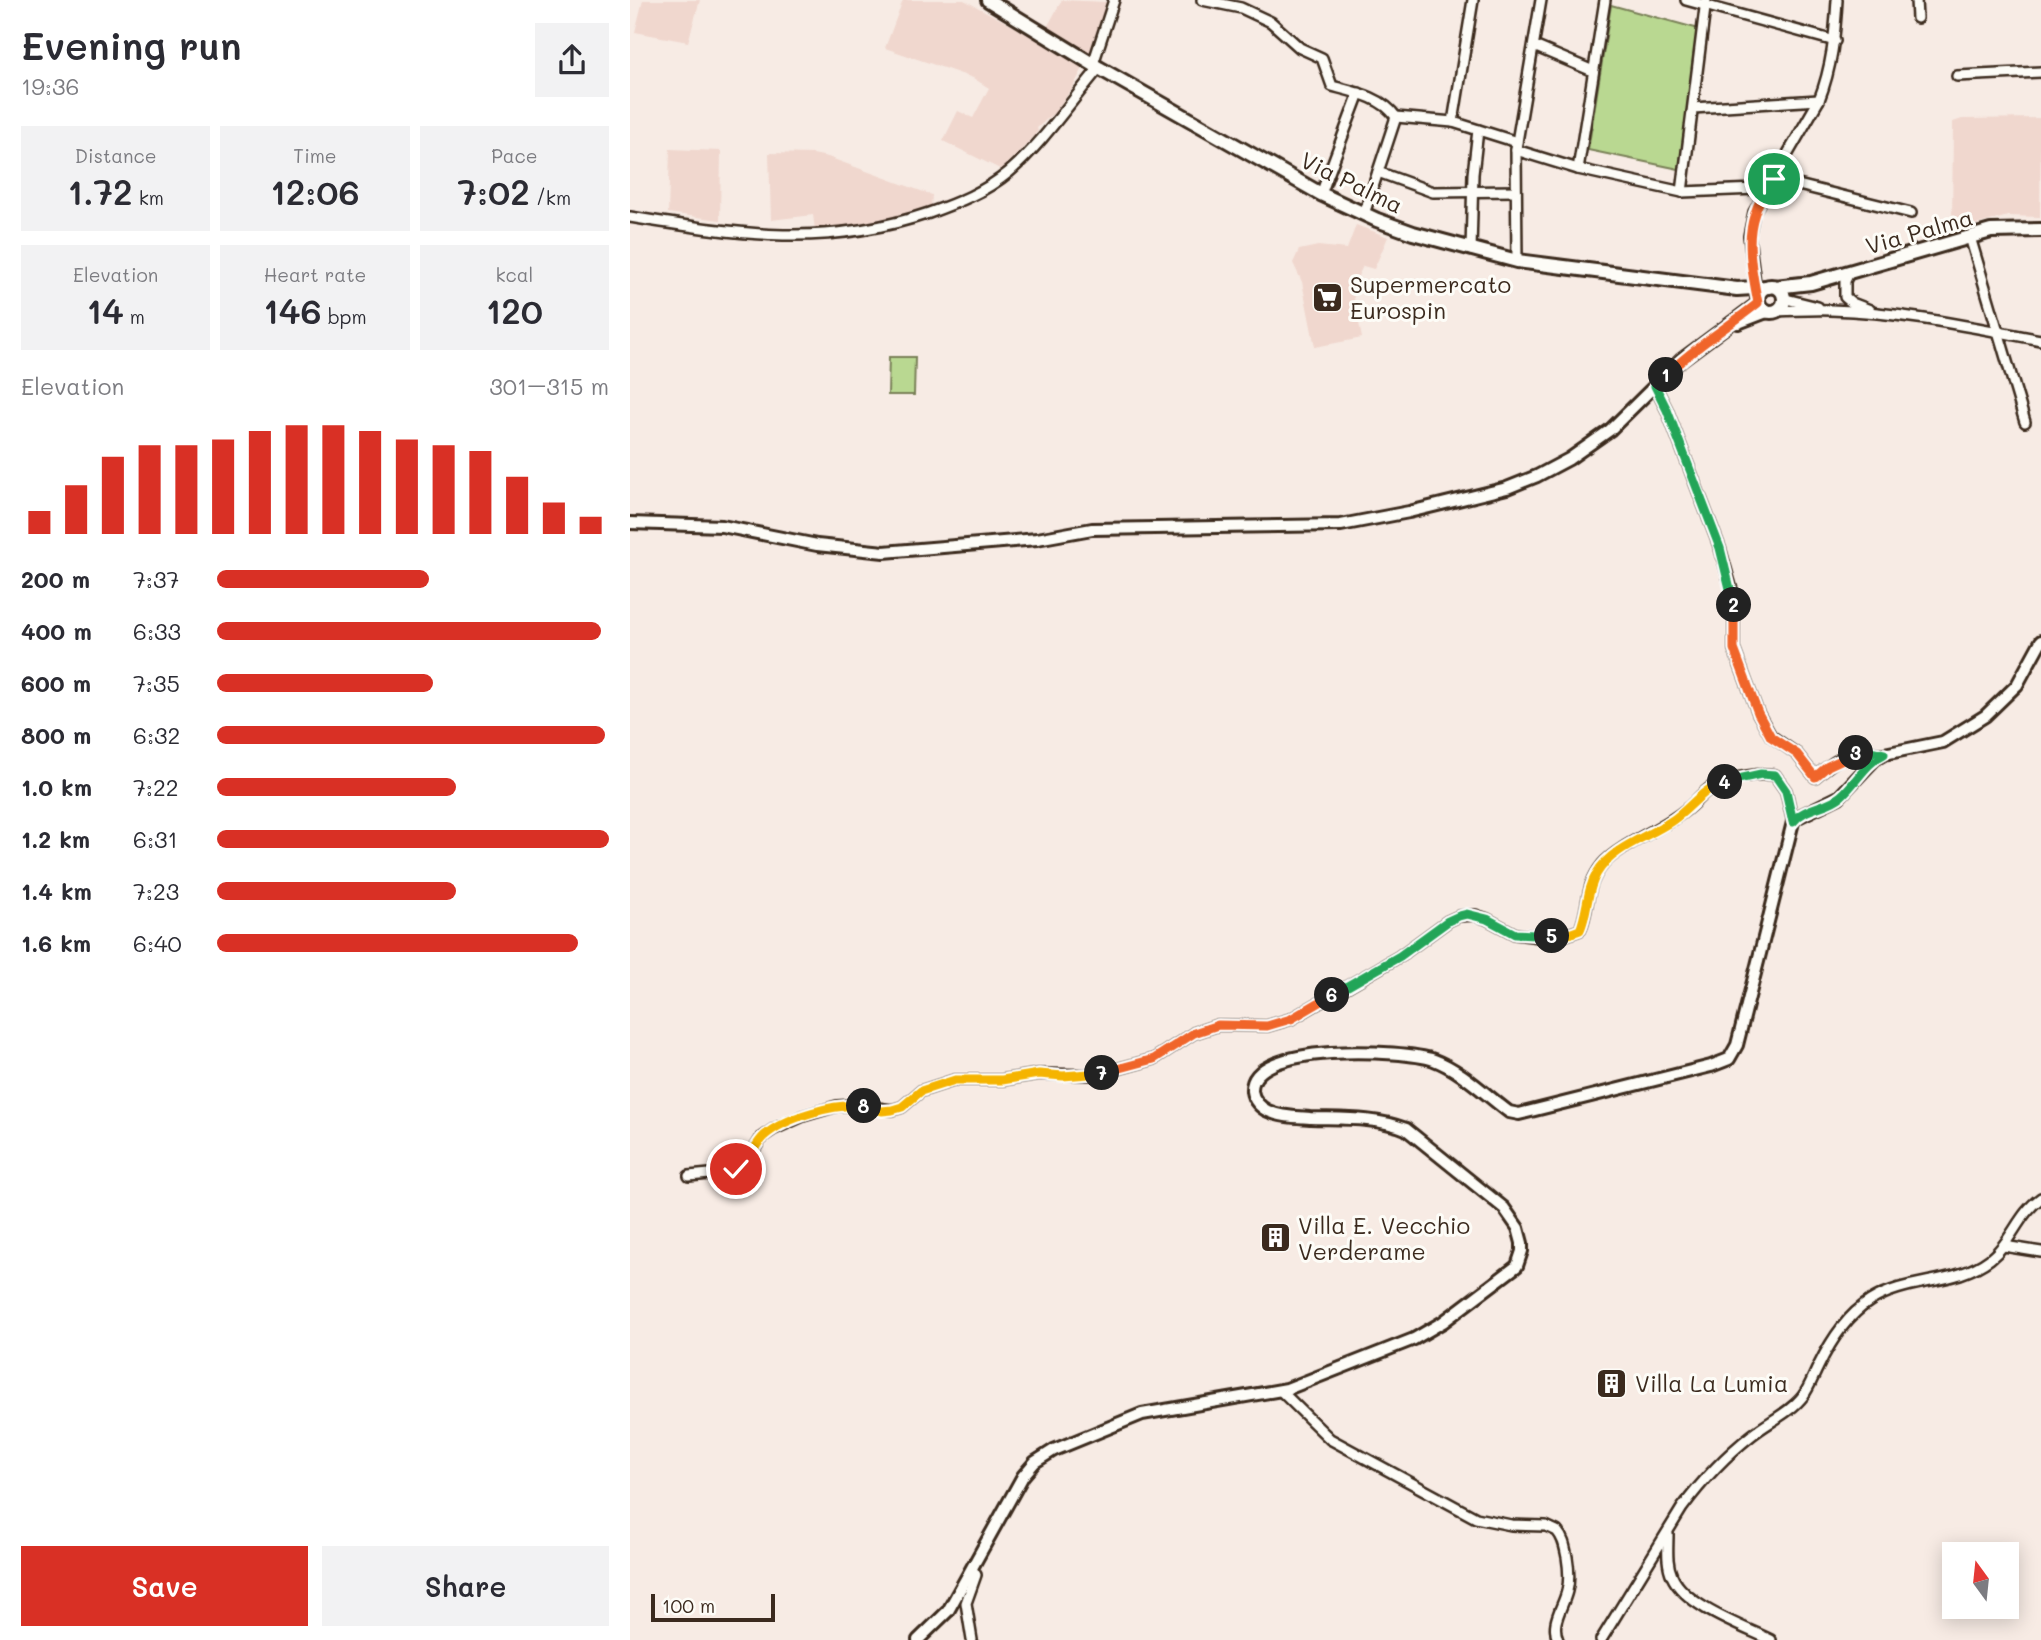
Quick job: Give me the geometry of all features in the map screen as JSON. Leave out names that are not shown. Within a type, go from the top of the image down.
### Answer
[{"type":"main road","name":"Via Palma","points":[[988,0],[1096,66],[1321,194],[1413,233],[1517,261],[1738,289]]},
{"type":"main road","name":"Via Palma","points":[[1811,283],[1991,231],[2041,230]]},
{"type":"main road","points":[[1738,289],[1756,297],[1760,307],[1770,311],[1779,309],[1786,298],[1811,283]]},
{"type":"main road","points":[[1756,297],[1759,291],[1771,287],[1811,283]]},
{"type":"main road","points":[[1771,287],[1781,289],[1786,298]]},
{"type":"street","points":[[630,216],[726,233],[790,236],[852,233],[882,228],[910,219],[982,191],[1010,171],[1096,66],[1115,0]]},
{"type":"street","points":[[1202,0],[1241,8],[1270,22],[1300,48],[1322,58],[1332,86],[1359,93],[1389,107],[1396,117],[1453,122],[1578,169],[1682,192],[1757,189]]},
{"type":"street","points":[[1453,122],[1473,0]]},
{"type":"street","points":[[1517,261],[1516,146],[1541,0]]},
{"type":"street","points":[[1578,169],[1605,0]]},
{"type":"street","points":[[1686,0],[1706,3],[1835,41]]},
{"type":"street","points":[[630,523],[722,526],[817,545],[884,552],[1037,539],[1092,529],[1340,524],[1409,512],[1507,488],[1536,476],[1569,459],[1610,430],[1696,347],[1728,326],[1756,297],[1749,236],[1754,212],[1819,100],[1827,80],[1835,41],[1837,0]]},
{"type":"street","points":[[1916,0],[1917,18]]},
{"type":"street","points":[[1682,192],[1706,3]]},
{"type":"street","points":[[1534,46],[1594,71]]},
{"type":"street","points":[[1957,76],[2041,72]]},
{"type":"street","points":[[1321,194],[1359,93]]},
{"type":"street","points":[[1693,108],[1819,100]]},
{"type":"street","points":[[1364,214],[1396,117]]},
{"type":"street","points":[[1471,250],[1472,192],[1478,130]]},
{"type":"street","points":[[1378,172],[1433,192],[1516,191]]},
{"type":"street","points":[[1774,179],[1911,213]]},
{"type":"street","points":[[1970,237],[2025,422]]},
{"type":"street","points":[[1751,266],[1756,276],[1771,287]]},
{"type":"street","points":[[1738,289],[1746,283],[1751,266]]},
{"type":"street","points":[[1850,273],[1844,281],[1845,297],[1852,303],[1878,314]]},
{"type":"street","points":[[1786,298],[1830,310]]},
{"type":"street","points":[[1728,326],[1770,311],[1830,310],[1947,322],[2041,340]]},
{"type":"street","points":[[1655,386],[1667,410],[1720,548],[1734,597],[1734,649],[1758,713],[1771,737],[1797,754],[1815,777],[1828,766],[1849,755],[1865,750],[1884,754]]},
{"type":"street","points":[[1793,822],[1801,814],[1839,797],[1868,765],[1884,754],[1943,742],[1985,716],[2017,685],[2041,641]]},
{"type":"street","points":[[689,1176],[720,1173],[744,1166],[762,1137],[774,1129],[803,1116],[837,1106],[855,1105],[892,1110],[902,1107],[921,1091],[955,1080],[1002,1080],[1039,1074],[1095,1075],[1154,1059],[1194,1033],[1218,1025],[1267,1026],[1277,1023],[1323,1002],[1354,981],[1400,956],[1459,916],[1467,914],[1487,919],[1515,934],[1540,937],[1573,933],[1580,930],[1589,891],[1604,862],[1673,821],[1704,791],[1717,784],[1761,774],[1775,775],[1786,791],[1793,822],[1737,1045],[1729,1059],[1519,1114],[1509,1112],[1447,1066],[1415,1055],[1339,1052],[1318,1054],[1278,1062],[1259,1076],[1254,1082],[1252,1092],[1261,1107],[1270,1112],[1290,1117],[1367,1119],[1389,1122],[1406,1129],[1504,1208],[1518,1228],[1522,1243],[1517,1266],[1443,1322],[1414,1339],[1281,1391],[1142,1414],[1054,1450],[1035,1462],[1023,1476],[942,1619],[918,1640]]},
{"type":"street","points":[[1601,1640],[1696,1489],[1727,1456],[1803,1397],[1836,1335],[1860,1308],[1878,1296],[1907,1284],[1966,1273],[1992,1258],[2004,1246],[2031,1205],[2041,1198]]},
{"type":"street","points":[[2004,1246],[2041,1252]]},
{"type":"street","points":[[1281,1391],[1330,1439],[1476,1518],[1503,1525],[1546,1526],[1557,1531],[1565,1548],[1569,1578],[1567,1593],[1556,1621],[1558,1640]]},
{"type":"street","points":[[1668,1532],[1669,1566],[1678,1588],[1731,1621],[1771,1640]]},
{"type":"street","points":[[972,1569],[976,1575],[966,1603],[972,1640]]},
{"type":"shaded area","points":[[643,0],[700,0],[688,42],[635,32]]},
{"type":"shaded area","points":[[903,0],[964,0],[1082,63],[1082,70],[1072,89],[1002,170],[943,141],[958,111],[973,118],[989,88],[973,78],[885,48]]},
{"type":"shaded area","points":[[1062,0],[1106,2],[1091,53],[1046,29]]},
{"type":"shaded area","points":[[2041,118],[2040,217],[2008,216],[1957,230],[1952,225],[1953,122],[1962,119]]},
{"type":"shaded area","points":[[670,149],[721,151],[720,220],[668,213]]},
{"type":"shaded area","points":[[769,153],[828,157],[932,195],[931,207],[859,227],[815,230],[813,215],[771,220]]},
{"type":"shaded area","points":[[1356,225],[1388,237],[1374,269],[1363,266],[1352,288],[1362,338],[1315,347],[1302,282],[1293,263],[1299,250],[1318,246],[1347,249]]},
{"type":"green space","points":[[1611,5],[1699,29],[1679,169],[1588,150]]},
{"type":"green space","points":[[889,357],[915,357],[914,395],[888,395]]},
{"type":"place","name":"Supermercato Eurospin","points":[[1327,297]]},
{"type":"place","name":"Villa E. Vecchio Verderame","points":[[1275,1238]]},
{"type":"place","name":"Villa La Lumia","points":[[1612,1383]]},
{"type":"route","points":[[736,1169],[744,1166],[762,1137],[774,1129],[803,1116],[837,1106],[863,1105],[882,1111],[892,1110],[902,1107],[921,1091],[955,1080],[1002,1080],[1039,1074],[1095,1075],[1154,1059],[1194,1033],[1218,1025],[1267,1026],[1291,1019],[1323,1002],[1345,986],[1374,972],[1459,916],[1475,915],[1515,934],[1540,937],[1573,933],[1580,930],[1589,891],[1604,862],[1673,821],[1704,791],[1717,784],[1761,774],[1775,775],[1784,785],[1793,822],[1801,814],[1839,797],[1868,765],[1884,754],[1865,750],[1849,755],[1828,766],[1815,777],[1797,754],[1771,737],[1758,713],[1734,649],[1734,597],[1720,548],[1694,477],[1655,386],[1704,341],[1758,303],[1749,236],[1754,212],[1774,179]]}]
